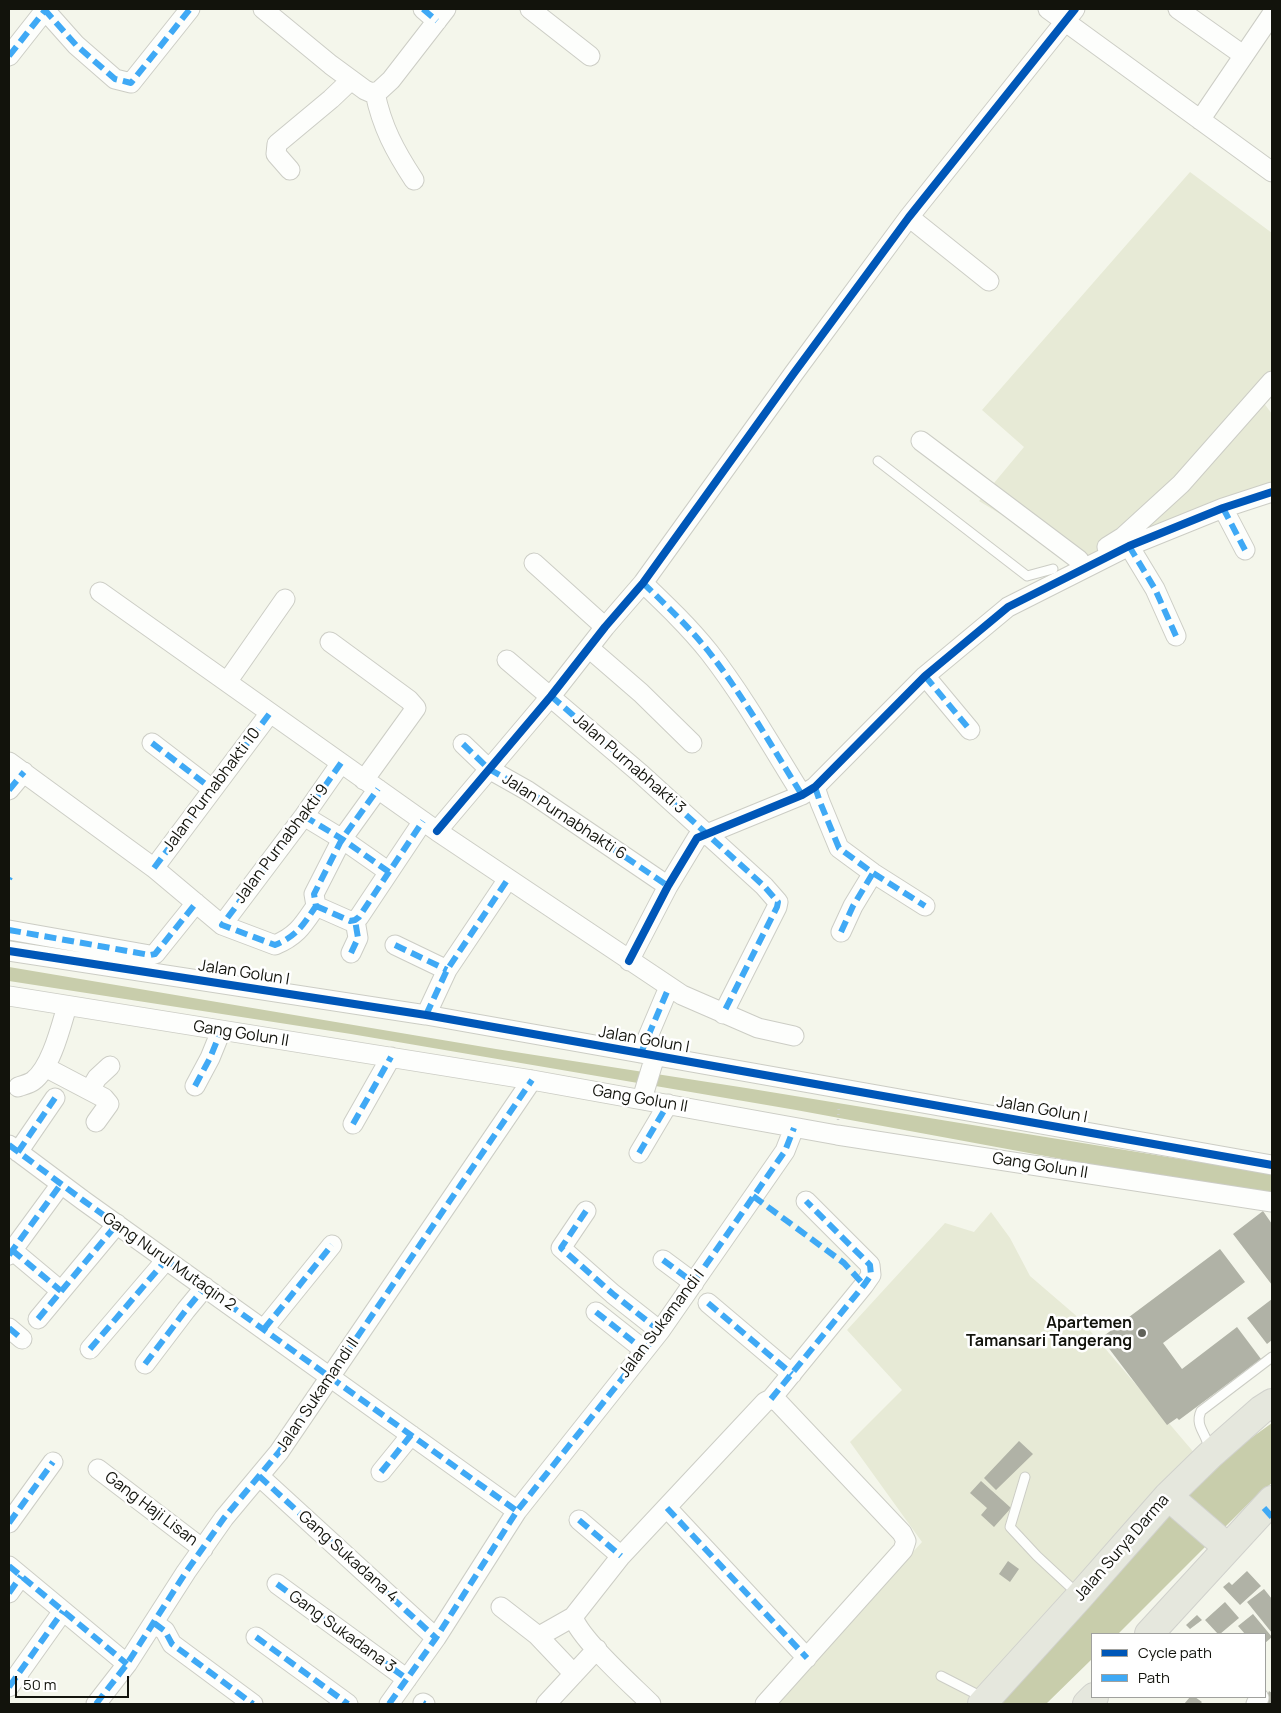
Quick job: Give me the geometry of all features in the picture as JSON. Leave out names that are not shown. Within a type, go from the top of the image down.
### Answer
[{"type":"main road","name":"Jalan Surya Darma","points":[[984,1702],[1080,1596],[1172,1499],[1210,1455],[1261,1410],[1272,1403]]},
{"type":"main road","points":[[1172,1499],[1217,1538]]},
{"type":"main road","points":[[1217,1538],[1232,1535],[1264,1512]]},
{"type":"main road","points":[[1158,1631],[1203,1576],[1264,1512]]},
{"type":"main road","points":[[1203,1576],[1216,1550],[1217,1538]]},
{"type":"street","points":[[9,56],[45,9],[76,45],[115,79],[131,83],[190,9]]},
{"type":"street","points":[[263,9],[351,80],[372,93],[379,91],[391,80],[442,15],[423,9]]},
{"type":"street","points":[[530,9],[590,56]]},
{"type":"street","points":[[1048,9],[1071,15],[1200,120],[1272,172]]},
{"type":"street","points":[[1178,9],[1243,55]]},
{"type":"street","points":[[1200,120],[1272,14]]},
{"type":"street","points":[[316,906],[350,920],[355,920],[359,917],[389,872],[430,826],[489,769],[551,696],[605,627],[643,583],[909,217],[1071,15]]},
{"type":"street","points":[[290,170],[276,154],[277,144],[351,80]]},
{"type":"street","points":[[375,93],[378,109],[388,137],[395,152],[414,180]]},
{"type":"street","points":[[909,217],[989,282]]},
{"type":"street","points":[[1053,569],[1096,554],[1130,531],[1181,484],[1272,381]]},
{"type":"street","points":[[921,441],[1079,560]]},
{"type":"street","points":[[629,961],[668,886],[698,838],[809,791],[925,676],[1008,607],[1129,546],[1223,508],[1272,492]]},
{"type":"street","points":[[1223,508],[1245,550]]},
{"type":"street","points":[[1129,546],[1155,590],[1176,636]]},
{"type":"street","points":[[534,563],[605,627]]},
{"type":"street","points":[[643,583],[680,620],[731,681],[809,791],[820,802],[840,848],[873,873],[925,906]]},
{"type":"street","points":[[100,592],[430,826],[669,987],[682,995],[758,1028],[794,1036]]},
{"type":"street","points":[[227,682],[285,599]]},
{"type":"street","points":[[9,790],[16,767],[154,868],[222,925],[275,945],[288,940],[298,932],[316,906],[314,894],[371,784],[416,708],[409,700],[330,642]]},
{"type":"street","points":[[589,648],[641,693],[692,743]]},
{"type":"street","name":"Jalan Purnabhakti 3","points":[[507,660],[641,774],[764,886],[778,902],[724,1014]]},
{"type":"street","points":[[925,676],[970,730]]},
{"type":"street","name":"Jalan Purnabhakti 10","points":[[154,868],[270,712]]},
{"type":"street","points":[[152,742],[212,789]]},
{"type":"street","name":"Jalan Purnabhakti 6","points":[[463,744],[489,769],[528,791],[668,886]]},
{"type":"street","name":"Jalan Purnabhakti 9","points":[[222,925],[342,763]]},
{"type":"street","points":[[304,816],[342,839],[389,872]]},
{"type":"street","points":[[841,932],[853,906],[873,873]]},
{"type":"street","points":[[426,1015],[447,970],[508,879]]},
{"type":"street","points":[[9,930],[155,954],[196,903]]},
{"type":"street","points":[[351,954],[358,938],[355,920]]},
{"type":"street","points":[[395,945],[447,970]]},
{"type":"street","name":"Jalan Golun I","points":[[9,951],[426,1015],[649,1060],[1272,1165]]},
{"type":"street","points":[[643,1096],[649,1060],[669,987]]},
{"type":"street","name":"Gang Golun II","points":[[9,996],[221,1031],[643,1096],[668,1104],[794,1128],[1272,1202]]},
{"type":"street","points":[[18,1087],[33,1081],[44,1067],[54,1046],[67,1006]]},
{"type":"street","points":[[195,1086],[210,1058],[221,1031]]},
{"type":"street","points":[[353,1124],[391,1057]]},
{"type":"street","points":[[90,1090],[97,1078],[110,1066]]},
{"type":"street","points":[[44,1067],[104,1098],[109,1104],[96,1122]]},
{"type":"street","name":"Jalan Sukamandi II","points":[[96,1704],[127,1664],[224,1518],[278,1452],[532,1080]]},
{"type":"street","points":[[13,1149],[55,1098]]},
{"type":"street","points":[[639,1153],[668,1104]]},
{"type":"street","name":"Jalan Sukamandi I","points":[[389,1704],[436,1638],[517,1511],[660,1331],[694,1283],[784,1151],[794,1128]]},
{"type":"street","name":"Gang Nurul Mutaqin 2","points":[[13,1149],[517,1511]]},
{"type":"street","points":[[61,1184],[10,1253],[61,1291]]},
{"type":"street","points":[[537,1635],[543,1634],[573,1618],[621,1556],[765,1402],[771,1399],[871,1275],[870,1265],[806,1201]]},
{"type":"street","points":[[586,1211],[560,1248],[613,1294],[660,1331]]},
{"type":"street","points":[[38,1319],[117,1224]]},
{"type":"street","points":[[264,1329],[332,1245]]},
{"type":"street","points":[[90,1349],[166,1260]]},
{"type":"street","points":[[664,1260],[694,1283]]},
{"type":"street","points":[[145,1364],[205,1287]]},
{"type":"street","points":[[708,1303],[792,1374]]},
{"type":"street","points":[[596,1312],[644,1350]]},
{"type":"street","points":[[765,1704],[903,1550],[906,1540],[902,1533],[778,1402],[771,1399]]},
{"type":"street","points":[[381,1472],[411,1435]]},
{"type":"street","points":[[9,1523],[53,1462]]},
{"type":"street","name":"Gang Haji Lisan","points":[[98,1468],[203,1549]]},
{"type":"street","name":"Gang Sukadana 4","points":[[259,1476],[436,1638]]},
{"type":"street","points":[[667,1508],[807,1658]]},
{"type":"street","points":[[579,1520],[621,1556]]},
{"type":"street","points":[[9,1593],[15,1571],[127,1664]]},
{"type":"street","name":"Gang Sukadana 3","points":[[277,1584],[407,1679]]},
{"type":"street","points":[[502,1606],[537,1635],[574,1674]]},
{"type":"street","points":[[9,1686],[63,1611]]},
{"type":"street","points":[[573,1618],[575,1625],[651,1704]]},
{"type":"street","points":[[154,1623],[165,1631],[172,1644],[253,1704]]},
{"type":"street","points":[[256,1637],[348,1704]]},
{"type":"street","points":[[546,1704],[597,1649]]},
{"type":"lane","points":[[878,461],[1027,576],[1053,569]]},
{"type":"lane","points":[[1210,1455],[1208,1443],[1199,1425],[1198,1418],[1201,1411],[1272,1358]]},
{"type":"lane","points":[[1025,1477],[1010,1527],[1036,1556],[1080,1596]]},
{"type":"lane","points":[[942,1676],[984,1702]]},
{"type":"path","points":[[838,1127],[840,1098]]},
{"type":"shaded area","points":[[1190,172],[1272,233],[1272,374],[1257,394],[1272,414],[1272,487],[1088,567],[979,501],[1024,447],[982,410]]},
{"type":"shaded area","points":[[9,967],[496,1049],[1272,1174],[1272,1194],[1094,1165],[796,1110],[351,1034],[9,981]]},
{"type":"shaded area","points":[[991,1212],[1010,1238],[1030,1276],[1080,1319],[1202,1462],[1001,1704],[774,1704],[922,1542],[850,1442],[902,1390],[847,1330],[945,1223],[974,1232]]},
{"type":"shaded area","points":[[1272,1423],[1272,1483],[1260,1492],[1119,1633],[1091,1633],[1091,1660],[1046,1704],[1000,1704],[1212,1466]]},
{"type":"building","points":[[1263,1211],[1272,1224],[1272,1285],[1233,1234]]},
{"type":"building","name":"Apartemen Tamansari Tangerang","points":[[1220,1249],[1245,1282],[1163,1343],[1182,1369],[1237,1327],[1261,1359],[1179,1420],[1177,1418],[1167,1425],[1101,1338]]},
{"type":"building","points":[[1272,1299],[1272,1340],[1267,1344],[1247,1318]]},
{"type":"building","points":[[1019,1441],[1033,1454],[996,1490],[984,1478]]},
{"type":"building","points":[[981,1481],[1011,1508],[994,1527],[981,1515],[987,1508],[970,1493]]},
{"type":"building","points":[[1008,1561],[1019,1569],[1010,1582],[999,1574]]},
{"type":"building","points":[[1247,1571],[1261,1586],[1240,1605],[1223,1587],[1229,1582],[1232,1585]]},
{"type":"building","points":[[1264,1589],[1272,1599],[1272,1633],[1247,1602]]},
{"type":"building","points":[[1225,1602],[1239,1618],[1221,1633],[1217,1633],[1205,1620]]},
{"type":"building","points":[[1253,1614],[1272,1637],[1266,1642],[1266,1633],[1244,1633],[1238,1626]]},
{"type":"building","points":[[1197,1615],[1202,1620],[1190,1629],[1186,1625]]},
{"type":"building","points":[[1269,1691],[1272,1693],[1272,1704],[1264,1704]]},
{"type":"building","points":[[1189,1698],[1196,1698],[1202,1702],[1200,1704],[1184,1704]]},
{"type":"marked path","points":[[44,9],[76,45],[115,79],[131,83],[190,9]]},
{"type":"marked path","points":[[9,56],[46,9]]},
{"type":"marked path","points":[[423,9],[437,21]]},
{"type":"marked path","points":[[1223,508],[1245,550]]},
{"type":"marked path","points":[[1129,546],[1155,589],[1176,636]]},
{"type":"marked path","points":[[643,583],[685,625],[722,669],[746,704],[802,795]]},
{"type":"marked path","points":[[925,676],[970,730]]},
{"type":"marked path","points":[[551,696],[641,774],[764,886],[778,902],[723,1014]]},
{"type":"marked path","points":[[154,868],[270,713]]},
{"type":"marked path","points":[[152,743],[212,789]]},
{"type":"marked path","points":[[463,744],[489,769],[528,791],[668,886]]},
{"type":"marked path","points":[[341,763],[304,816],[222,925],[275,945],[294,934],[316,906],[314,894],[342,839],[378,789]]},
{"type":"marked path","points":[[9,790],[24,772]]},
{"type":"marked path","points":[[815,787],[839,848],[873,873],[925,906]]},
{"type":"marked path","points":[[304,816],[342,839],[389,872]]},
{"type":"marked path","points":[[316,906],[350,921],[359,917],[423,821]]},
{"type":"marked path","points":[[841,932],[853,906],[873,873]]},
{"type":"marked path","points":[[426,1015],[447,970],[508,879]]},
{"type":"marked path","points":[[9,930],[150,955],[155,954],[196,903]]},
{"type":"marked path","points":[[351,953],[358,938],[355,920]]},
{"type":"marked path","points":[[395,945],[447,970]]},
{"type":"marked path","points":[[641,1053],[669,987]]},
{"type":"marked path","points":[[195,1086],[210,1058],[221,1031]]},
{"type":"marked path","points":[[353,1124],[391,1057]]},
{"type":"marked path","points":[[96,1704],[127,1664],[186,1572],[224,1518],[279,1452],[532,1080]]},
{"type":"marked path","points":[[18,1152],[55,1098]]},
{"type":"marked path","points":[[639,1153],[668,1104]]},
{"type":"marked path","points":[[389,1704],[436,1638],[517,1511],[660,1331],[785,1151],[794,1128]]},
{"type":"marked path","points":[[9,1145],[84,1201],[517,1511]]},
{"type":"marked path","points":[[9,1255],[61,1184]]},
{"type":"marked path","points":[[753,1196],[844,1263],[864,1285]]},
{"type":"marked path","points":[[771,1399],[871,1275],[870,1265],[806,1201]]},
{"type":"marked path","points":[[586,1211],[561,1248],[613,1294],[660,1331]]},
{"type":"marked path","points":[[38,1319],[117,1224]]},
{"type":"marked path","points":[[264,1329],[332,1245]]},
{"type":"marked path","points":[[12,1250],[61,1291]]},
{"type":"marked path","points":[[90,1349],[166,1260]]},
{"type":"marked path","points":[[663,1260],[694,1283]]},
{"type":"marked path","points":[[145,1364],[205,1287]]},
{"type":"marked path","points":[[708,1303],[792,1374]]},
{"type":"marked path","points":[[596,1312],[644,1350]]},
{"type":"marked path","points":[[9,1328],[22,1339]]},
{"type":"marked path","points":[[381,1472],[411,1435]]},
{"type":"marked path","points":[[9,1523],[53,1462]]},
{"type":"marked path","points":[[259,1476],[436,1638]]},
{"type":"marked path","points":[[667,1508],[807,1658]]},
{"type":"marked path","points":[[1264,1508],[1272,1517]]},
{"type":"marked path","points":[[579,1520],[621,1556]]},
{"type":"marked path","points":[[9,1566],[127,1664]]},
{"type":"marked path","points":[[9,1593],[21,1576]]},
{"type":"marked path","points":[[277,1584],[407,1679]]},
{"type":"marked path","points":[[9,1687],[63,1611]]},
{"type":"marked path","points":[[154,1623],[165,1631],[172,1644],[253,1704]]},
{"type":"marked path","points":[[256,1637],[348,1704]]},
{"type":"cycle path","points":[[437,831],[643,583],[909,217],[1075,9]]},
{"type":"cycle path","points":[[629,961],[668,886],[697,838],[802,795],[815,787],[925,676],[1008,607],[1129,546],[1223,508],[1272,492]]},
{"type":"cycle path","points":[[9,951],[426,1015],[1272,1165]]},
{"type":"place","name":"Apartemen Tamansari Tangerang","points":[[1142,1333]]}]
